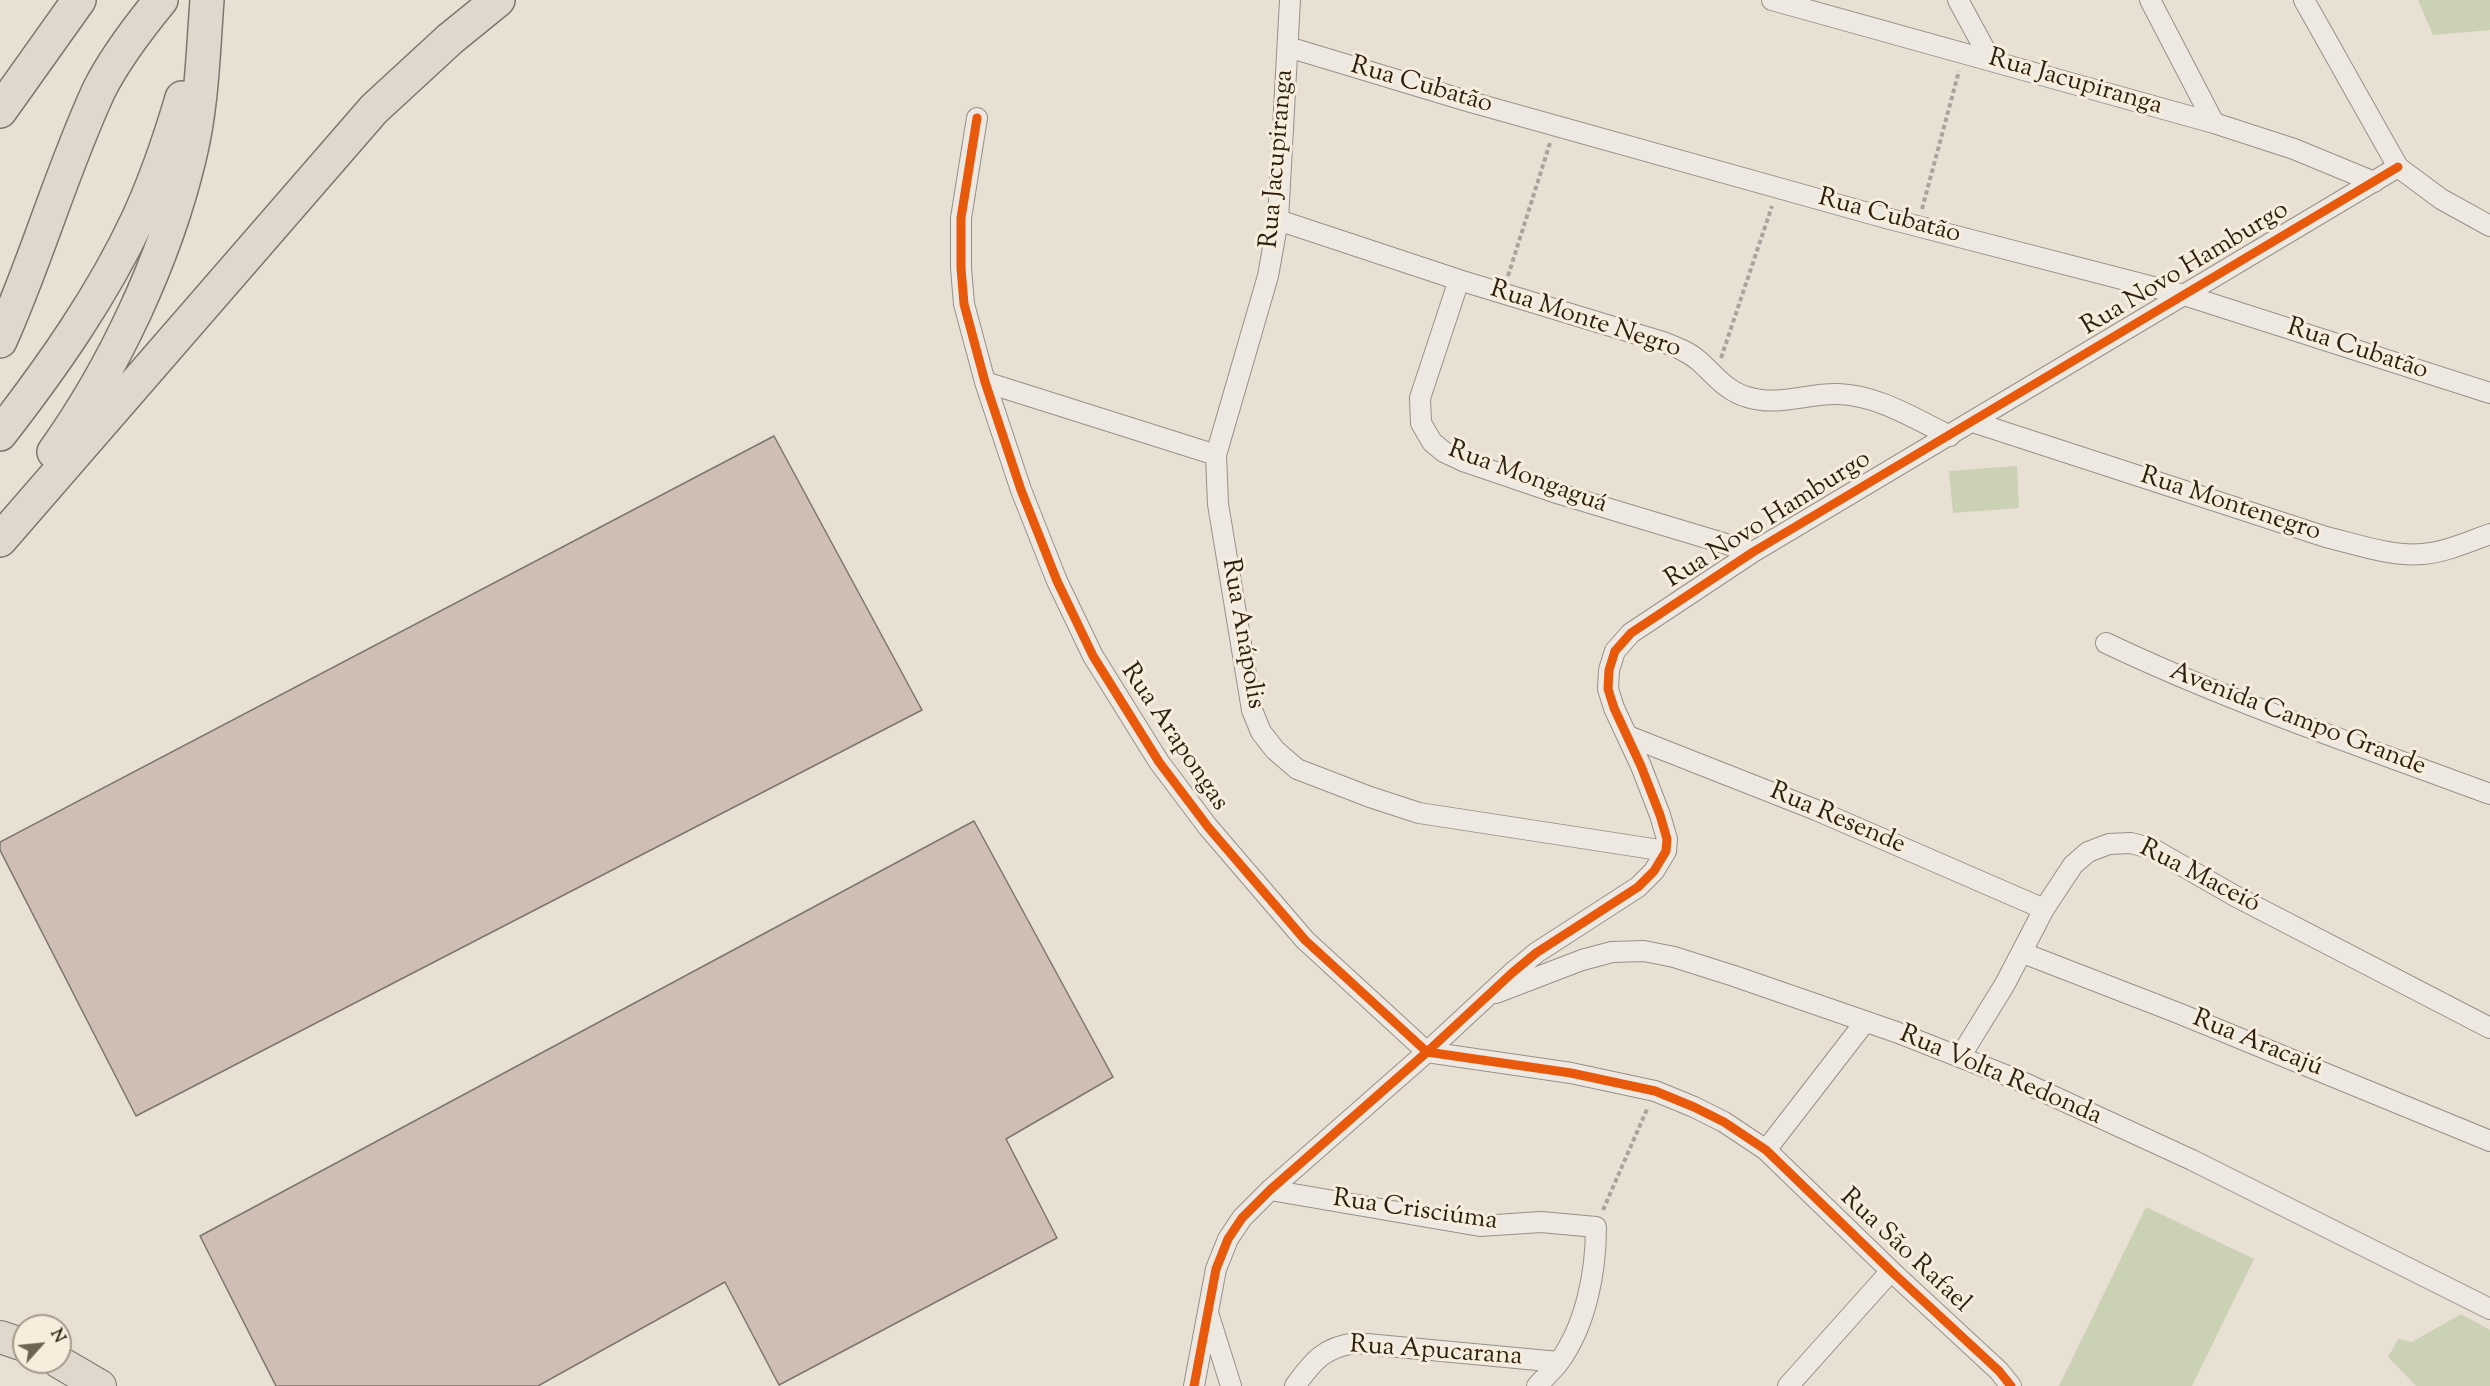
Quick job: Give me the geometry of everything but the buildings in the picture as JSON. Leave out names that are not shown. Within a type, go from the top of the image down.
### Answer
[{"type":"highway","points":[[0,111],[79,0]]},
{"type":"highway","points":[[0,341],[16,306],[70,159],[100,89],[138,28],[161,0]]},
{"type":"highway","points":[[0,434],[76,327],[112,271],[139,218],[167,146],[189,76],[206,0]]},
{"type":"highway","points":[[0,526],[64,438],[102,377],[136,309],[164,238],[189,159],[200,96],[206,0]]},
{"type":"highway","points":[[0,540],[375,109],[450,39],[498,0]]},
{"type":"main road","points":[[72,1370],[100,1386]]},
{"type":"street","name":"Rua Jacupiranga","points":[[1216,455],[1268,276],[1278,220],[1290,0]]},
{"type":"street","name":"Rua Jacupiranga","points":[[1772,0],[2214,123],[2294,149],[2374,182]]},
{"type":"street","points":[[1958,0],[1990,59]]},
{"type":"street","points":[[2150,0],[2214,123]]},
{"type":"street","points":[[2304,0],[2398,167],[2441,199],[2490,226]]},
{"type":"street","name":"Rua Cubatão","points":[[1288,47],[1467,101],[1778,188],[2184,295],[2490,393]]},
{"type":"street","name":"Rua Arapongas","points":[[976,118],[962,218],[961,267],[964,304],[984,382],[1021,490],[1057,581],[1093,656],[1159,762],[1208,827],[1305,940],[1427,1052]]},
{"type":"street","name":"Rua Novo Hamburgo","points":[[1666,851],[1667,839],[1660,815],[1608,689],[1609,670],[1615,651],[1631,633],[1753,552],[2398,167]]},
{"type":"street","name":"Rua Monte Negro","points":[[1278,220],[1460,280],[1663,342],[1699,361],[1730,390],[1746,397],[1786,401],[1837,394],[1858,396],[1887,405],[1950,436]]},
{"type":"street","name":"Rua Mongaguá","points":[[1460,280],[1420,398],[1421,423],[1432,441],[1444,452],[1474,465],[1560,494],[1753,552]]},
{"type":"street","points":[[984,382],[1216,455]]},
{"type":"street","name":"Rua Montenegro","points":[[1973,422],[2326,537],[2383,550],[2421,555],[2446,550],[2490,534]]},
{"type":"street","name":"Rua Anápolis","points":[[1216,455],[1218,504],[1252,710],[1261,732],[1275,750],[1297,769],[1419,813],[1666,851]]},
{"type":"street","name":"Avenida Campo Grande","points":[[2106,643],[2176,676],[2237,701],[2490,794]]},
{"type":"street","name":"Rua Resende","points":[[1628,736],[1816,810],[2044,909]]},
{"type":"street","name":"Rua Maceió","points":[[1960,1057],[2022,953],[2044,909],[2073,865],[2088,852],[2109,844],[2131,843],[2153,849],[2235,896],[2490,1028]]},
{"type":"street","points":[[1194,1386],[1216,1269],[1228,1239],[1242,1218],[1270,1190],[1536,953],[1638,887],[1654,870],[1666,851]]},
{"type":"street","name":"Rua Volta Redonda","points":[[1488,996],[1582,960],[1612,952],[1644,951],[1674,957],[1865,1022],[2018,1080],[2192,1160],[2490,1309]]},
{"type":"street","name":"Rua Aracajú","points":[[2022,953],[2178,1013],[2490,1141]]},
{"type":"street","points":[[1766,1150],[1865,1022]]},
{"type":"street","name":"Rua São Rafael","points":[[1427,1052],[1571,1073],[1655,1091],[1724,1122],[1766,1150],[1999,1371],[2012,1386]]},
{"type":"street","name":"Rua Crisciúma","points":[[1270,1190],[1480,1226],[1541,1222],[1596,1227]]},
{"type":"street","points":[[1537,1386],[1559,1362],[1573,1337],[1594,1270],[1596,1227]]},
{"type":"street","points":[[1788,1386],[1891,1271]]},
{"type":"street","points":[[1209,1313],[1231,1386]]},
{"type":"street","name":"Rua Apucarana","points":[[1295,1386],[1310,1366],[1324,1353],[1338,1345],[1356,1343],[1559,1362]]},
{"type":"path","points":[[1917,226],[1964,53]]},
{"type":"path","points":[[1503,292],[1556,125]]},
{"type":"path","points":[[1715,378],[1778,188]]},
{"type":"path","points":[[1596,1227],[1655,1091]]},
{"type":"green space","points":[[2418,0],[2490,0],[2490,30],[2433,35]]},
{"type":"green space","points":[[2017,466],[2019,508],[1953,513],[1949,471]]},
{"type":"green space","points":[[2146,1207],[2254,1259],[2192,1386],[2059,1386]]},
{"type":"green space","points":[[2461,1314],[2490,1330],[2490,1386],[2416,1386],[2388,1357],[2398,1339],[2412,1342]]},
{"type":"cycle path","points":[[977,118],[961,218],[961,268],[964,304],[985,382],[1021,490],[1057,581],[1093,656],[1159,762],[1208,827],[1305,940],[1427,1052],[1571,1073],[1655,1091],[1724,1122],[1766,1150],[1999,1371],[2011,1386]]},
{"type":"cycle path","points":[[1194,1386],[1216,1269],[1228,1239],[1242,1218],[1270,1190],[1427,1052],[1512,973],[1536,953],[1638,887],[1654,871],[1666,851],[1667,839],[1660,815],[1608,689],[1609,670],[1615,651],[1631,633],[1753,552],[2398,167]]}]
